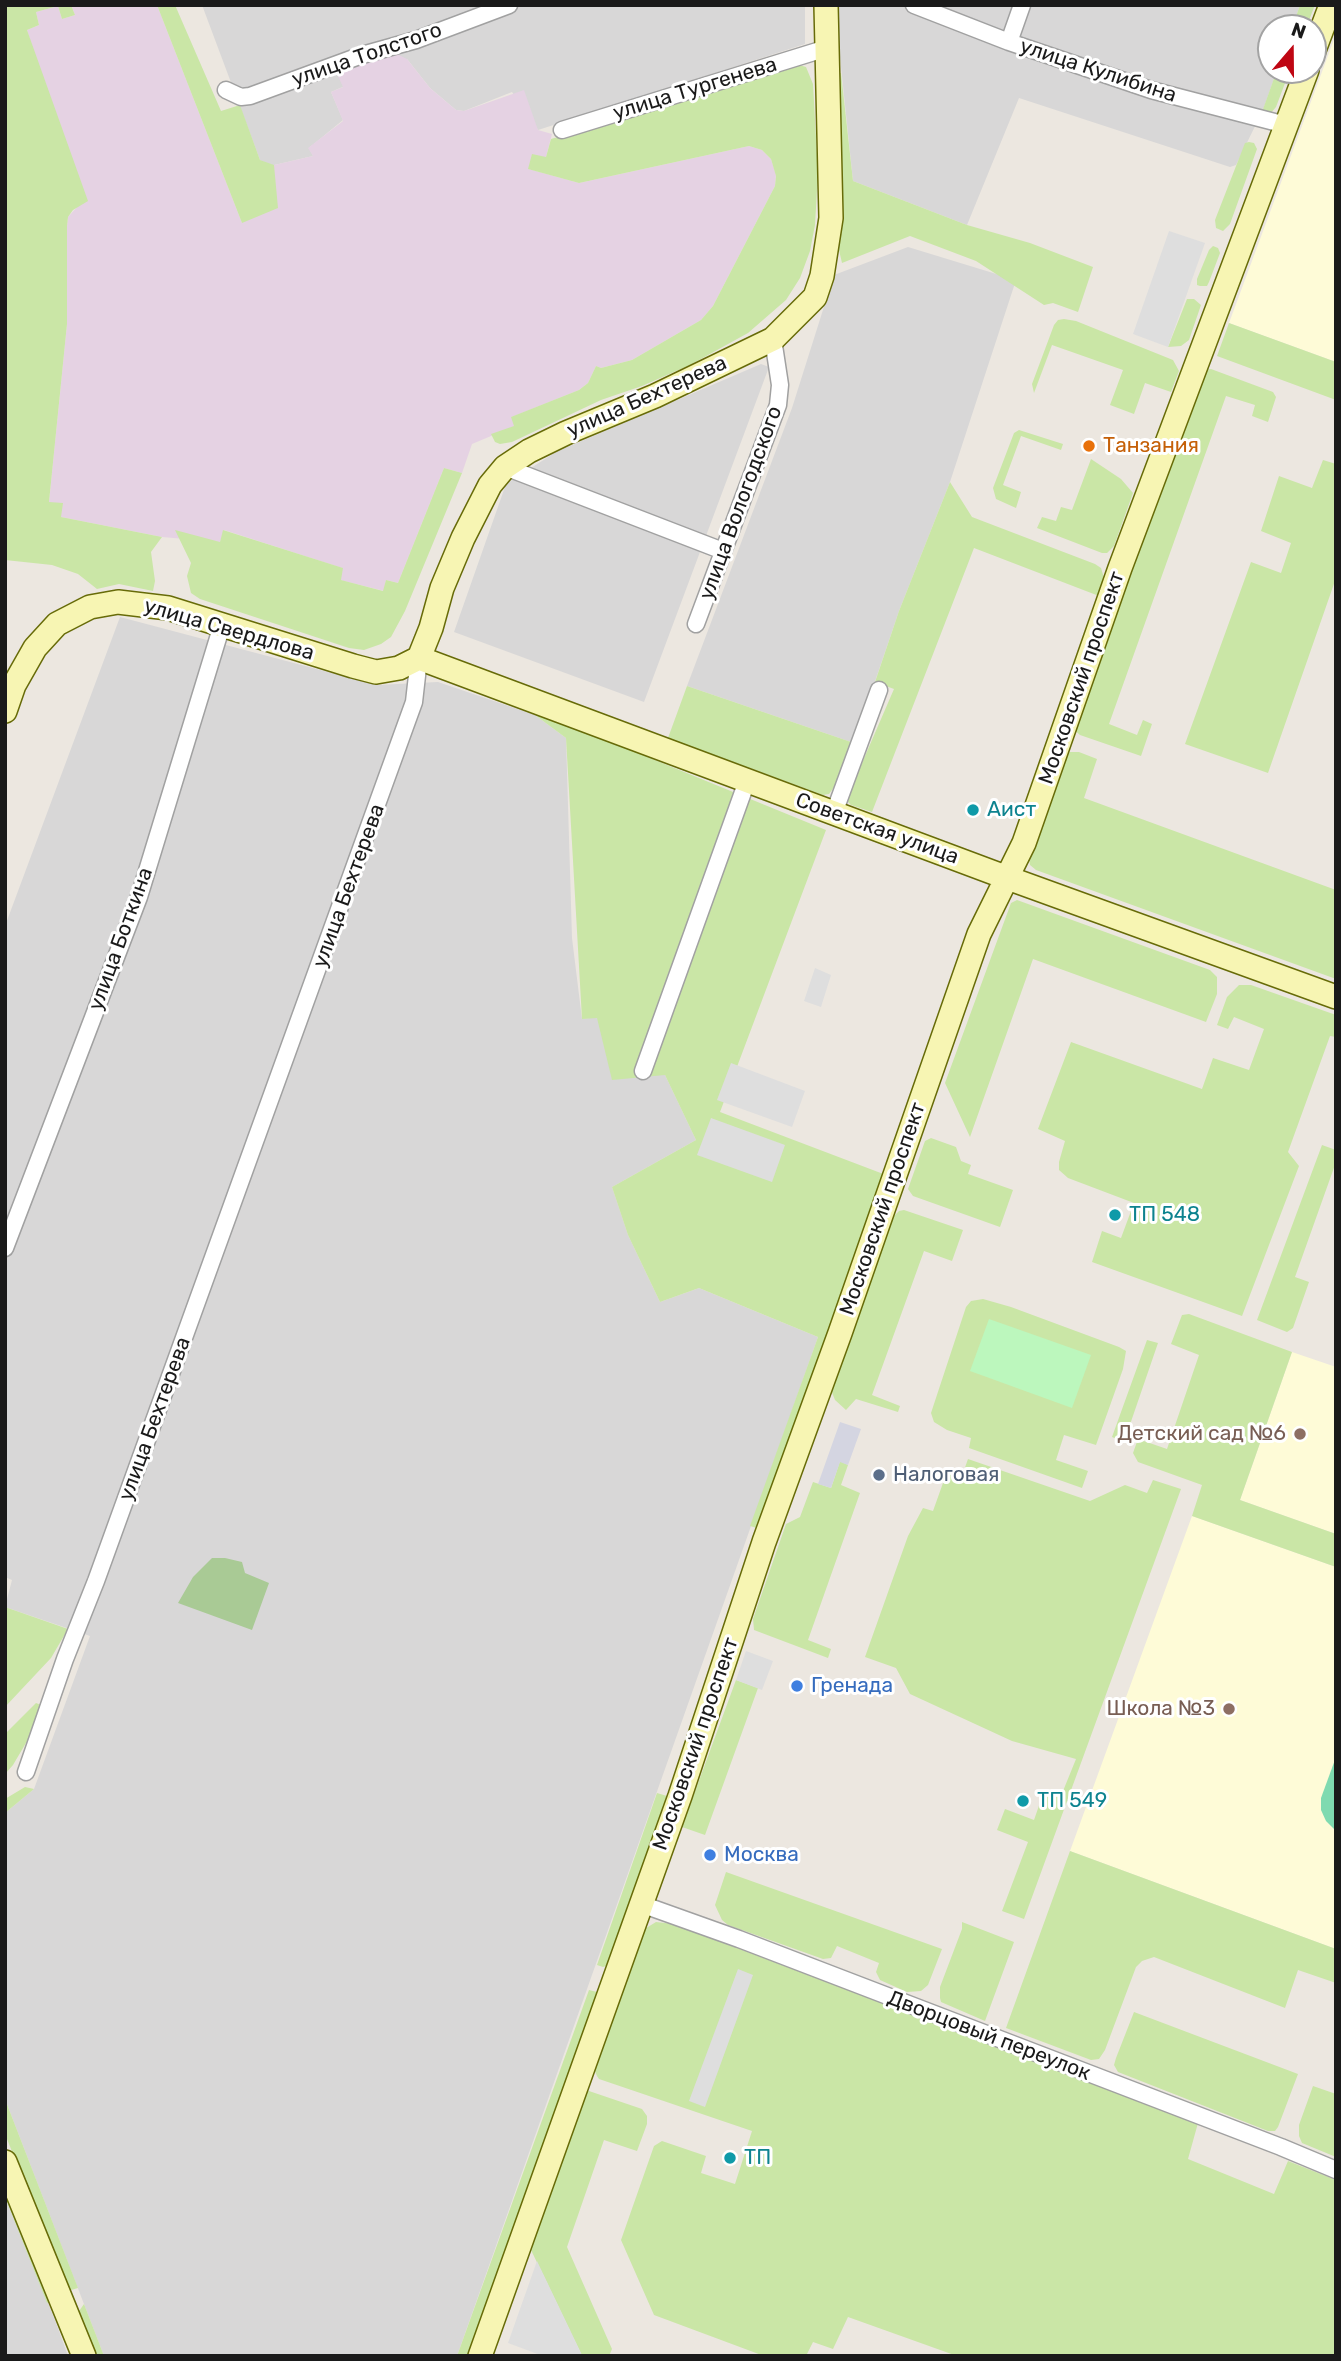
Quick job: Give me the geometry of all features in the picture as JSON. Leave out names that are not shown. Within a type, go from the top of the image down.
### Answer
[{"type":"street","name":"улица Толстого","points":[[226,90],[241,97],[250,96],[362,55],[416,40],[509,5]]},
{"type":"street","name":"улица Бехтерева","points":[[26,1772],[405,728],[414,702],[419,658],[442,589],[489,485],[505,467],[554,439],[655,396],[773,339],[814,297],[822,276],[831,218],[825,5]]},
{"type":"street","name":"улица Кулибина","points":[[914,5],[1009,42],[1172,96],[1286,125]]},
{"type":"street","points":[[1009,42],[1022,5]]},
{"type":"street","name":"улица Тургенева","points":[[562,130],[827,48]]},
{"type":"street","name":"Московский проспект","points":[[481,2356],[642,1904],[764,1542],[979,934],[1024,843],[1120,568],[1302,84]]},
{"type":"street","name":"улица Вологодского","points":[[696,624],[778,405],[780,385],[773,339]]},
{"type":"street","points":[[505,467],[723,551]]},
{"type":"street","name":"улица Свердлова","points":[[5,711],[14,685],[35,648],[58,624],[89,607],[118,602],[168,608],[353,667],[376,671],[399,668],[419,658]]},
{"type":"street","name":"улица Боткина","points":[[5,1248],[139,897],[222,625]]},
{"type":"street","name":"Советская улица","points":[[419,658],[1005,877],[1336,997]]},
{"type":"street","points":[[834,813],[879,690]]},
{"type":"street","points":[[643,1071],[747,781]]},
{"type":"street","name":"Дворцовый переулок","points":[[642,1904],[1282,2147],[1336,2170]]},
{"type":"street","points":[[5,2162],[85,2356]]},
{"type":"shaded area","points":[[71,5],[157,5],[242,223],[270,166],[313,156],[308,148],[343,121],[331,92],[343,87],[337,74],[384,54],[397,54],[407,59],[430,88],[456,110],[464,111],[524,90],[538,130],[552,134],[546,157],[529,169],[579,183],[749,146],[762,150],[771,159],[776,175],[775,186],[713,306],[701,320],[632,360],[601,368],[596,366],[588,383],[579,390],[512,417],[515,426],[472,444],[462,473],[444,468],[398,583],[386,580],[384,591],[340,580],[342,568],[224,530],[220,542],[162,537],[61,517],[49,502],[67,324],[67,226],[68,217],[79,205],[27,30],[39,25],[36,12],[58,6],[62,19],[75,15]]},
{"type":"shaded area","points":[[202,5],[805,5],[805,44],[538,130],[512,92],[464,111],[456,110],[430,88],[407,59],[331,92],[343,120],[309,148],[313,156],[270,166],[260,160]]},
{"type":"shaded area","points":[[837,5],[1300,5],[1297,14],[1257,14],[1257,84],[1272,84],[1263,110],[1236,165],[1230,167],[1019,98],[967,225],[853,181]]},
{"type":"shaded area","points":[[1336,34],[1336,362],[1229,323],[1317,84],[1327,84],[1327,58]]},
{"type":"shaded area","points":[[1169,231],[1205,243],[1168,347],[1133,334]]},
{"type":"shaded area","points":[[908,247],[1016,280],[950,482],[899,611],[854,743],[687,686],[792,408],[834,275]]},
{"type":"shaded area","points":[[761,364],[769,367],[644,702],[454,632],[506,484],[556,452]]},
{"type":"shaded area","points":[[120,617],[377,685],[438,682],[535,715],[566,738],[572,938],[582,1019],[596,1017],[665,1075],[696,1140],[612,1187],[628,1235],[660,1302],[699,1288],[818,1337],[457,2356],[104,2356],[5,2099],[5,1813],[34,1789],[90,1636],[5,1607],[12,1580],[5,1577],[5,926]]},
{"type":"shaded area","points":[[815,968],[831,975],[821,1007],[804,1001]]},
{"type":"shaded area","points":[[731,1063],[805,1091],[792,1127],[717,1100]]},
{"type":"shaded area","points":[[711,1118],[785,1145],[772,1182],[697,1155]]},
{"type":"shaded area","name":"Детский сад №6","points":[[1292,1352],[1336,1367],[1336,1534],[1240,1500]]},
{"type":"shaded area","points":[[840,1422],[861,1429],[848,1465],[840,1462],[831,1488],[818,1484]]},
{"type":"shaded area","name":"Школа №3","points":[[1192,1516],[1336,1567],[1336,1949],[1070,1851]]},
{"type":"shaded area","points":[[746,1651],[773,1661],[762,1690],[736,1680]]},
{"type":"shaded area","points":[[738,1969],[753,1975],[705,2107],[689,2101]]},
{"type":"shaded area","points":[[5,2197],[55,2320],[68,2356],[5,2356]]},
{"type":"shaded area","points":[[537,2261],[582,2356],[543,2356],[508,2343]]},
{"type":"green space","points":[[5,5],[71,5],[75,15],[62,19],[58,6],[36,12],[39,25],[27,30],[88,201],[73,210],[68,217],[67,324],[49,502],[63,503],[61,517],[162,537],[151,552],[155,581],[153,591],[119,584],[97,589],[78,574],[52,565],[5,560]]},
{"type":"green space","points":[[157,5],[175,5],[221,111],[240,105],[260,160],[274,165],[278,208],[242,223]]},
{"type":"green space","points":[[1300,5],[1315,5],[1311,14],[1297,14]]},
{"type":"green space","points":[[799,65],[806,67],[813,84],[818,173],[815,225],[810,251],[800,278],[786,300],[748,333],[690,365],[601,400],[512,442],[495,442],[491,434],[514,426],[511,417],[579,390],[588,383],[596,366],[601,368],[632,360],[701,320],[713,306],[775,186],[776,176],[771,159],[762,150],[749,146],[579,183],[528,169],[532,154],[546,157],[551,139]]},
{"type":"green space","points":[[841,73],[853,181],[967,225],[1030,243],[1093,267],[1078,312],[1053,303],[1044,305],[976,261],[910,236],[842,263],[839,250],[836,74]]},
{"type":"green space","points":[[1272,84],[1285,84],[1276,107],[1270,114],[1262,112]]},
{"type":"green space","points":[[1245,143],[1254,143],[1257,149],[1230,224],[1223,231],[1216,228],[1215,220]]},
{"type":"green space","points":[[1213,246],[1218,248],[1220,253],[1209,282],[1207,286],[1197,285],[1197,279]]},
{"type":"green space","points":[[1187,299],[1194,299],[1201,305],[1189,340],[1181,346],[1168,347]]},
{"type":"green space","points":[[1058,320],[1076,321],[1173,360],[1179,371],[1171,392],[1145,383],[1134,414],[1110,405],[1123,370],[1052,345],[1034,393],[1032,384],[1054,325]]},
{"type":"green space","points":[[1229,323],[1336,362],[1336,400],[1217,356]]},
{"type":"green space","points":[[1211,369],[1273,392],[1276,397],[1268,422],[1252,416],[1255,405],[1226,396],[1109,724],[1137,735],[1143,720],[1152,724],[1141,756],[1080,735],[1072,728],[1198,371]]},
{"type":"green space","points":[[1019,430],[1063,444],[1061,450],[1021,436],[1003,485],[1021,492],[1016,508],[996,499],[993,488],[1014,433]]},
{"type":"green space","points":[[1091,459],[1121,479],[1133,493],[1114,546],[1107,553],[1037,528],[1042,517],[1056,521],[1061,507],[1072,510]]},
{"type":"green space","points":[[1323,460],[1336,464],[1336,578],[1268,773],[1185,744],[1251,562],[1281,573],[1291,543],[1261,531],[1279,476],[1312,488]]},
{"type":"green space","points":[[444,468],[462,473],[405,611],[391,637],[381,644],[364,650],[349,648],[200,599],[191,593],[187,576],[191,563],[175,530],[220,542],[223,530],[343,568],[341,580],[383,591],[386,580],[398,583]]},
{"type":"green space","points":[[950,482],[972,517],[1095,564],[1101,568],[1104,578],[1099,596],[974,548],[872,812],[851,805],[846,800],[894,689],[875,682],[899,611]]},
{"type":"green space","points":[[687,686],[854,743],[835,786],[829,794],[823,795],[668,738]]},
{"type":"green space","points":[[535,715],[562,722],[826,830],[720,1112],[886,1175],[757,1528],[750,1526],[818,1337],[699,1288],[660,1302],[628,1235],[612,1187],[696,1140],[665,1075],[612,1080],[597,1018],[582,1019],[566,738]]},
{"type":"green space","points":[[1070,752],[1079,752],[1097,759],[1084,798],[1336,890],[1336,979],[1036,870],[1030,865],[1029,859],[1065,756]]},
{"type":"green space","points":[[1017,900],[1210,970],[1217,977],[1217,994],[1206,1022],[1033,959],[970,1137],[945,1083],[1011,903]]},
{"type":"green space","points":[[1239,985],[1251,985],[1336,1015],[1336,1037],[1330,1036],[1288,1152],[1299,1166],[1242,1316],[1092,1262],[1102,1231],[1121,1238],[1134,1203],[1068,1178],[1059,1170],[1065,1141],[1038,1129],[1071,1042],[1202,1089],[1213,1058],[1249,1070],[1264,1029],[1234,1017],[1228,1029],[1217,1025],[1227,997]]},
{"type":"green space","points":[[931,1138],[956,1147],[961,1161],[971,1165],[968,1174],[1013,1190],[1000,1227],[913,1196],[908,1189],[925,1141]]},
{"type":"green space","points":[[1322,1145],[1336,1150],[1336,1162],[1295,1277],[1309,1282],[1293,1328],[1287,1332],[1257,1320]]},
{"type":"green space","points":[[904,1210],[963,1230],[952,1261],[924,1251],[872,1395],[900,1406],[898,1412],[856,1399],[846,1410],[835,1400],[831,1390],[893,1217]]},
{"type":"green space","points":[[983,1299],[1126,1351],[1123,1369],[1096,1445],[1064,1435],[1056,1460],[1088,1471],[1082,1488],[969,1448],[971,1438],[947,1430],[934,1422],[931,1413],[966,1307],[971,1301]]},
{"type":"green space","points":[[1189,1314],[1292,1352],[1240,1500],[1336,1534],[1336,1567],[1192,1516],[1202,1485],[1138,1462],[1133,1453],[1138,1439],[1167,1449],[1199,1355],[1171,1344],[1182,1315]]},
{"type":"green space","points":[[989,1319],[1091,1355],[1072,1408],[970,1371]]},
{"type":"green space","points":[[1147,1340],[1158,1343],[1124,1442],[1112,1437]]},
{"type":"green space","points":[[968,1459],[1090,1501],[1125,1485],[1147,1493],[1153,1480],[1181,1489],[1024,1919],[1002,1911],[1028,1842],[997,1830],[1005,1809],[1034,1820],[1043,1794],[1061,1796],[1076,1759],[1012,1741],[910,1694],[896,1668],[865,1657],[908,1536],[923,1508],[933,1511],[948,1469],[963,1473]]},
{"type":"green space","points":[[840,1461],[848,1465],[841,1485],[860,1493],[808,1640],[831,1649],[828,1658],[754,1630],[753,1619],[786,1524],[800,1517],[813,1482],[831,1488]]},
{"type":"green space","points":[[212,1558],[242,1562],[245,1573],[269,1583],[252,1630],[178,1603],[193,1577]]},
{"type":"green space","points":[[5,1607],[68,1629],[51,1658],[5,1707]]},
{"type":"green space","points":[[736,1680],[758,1688],[705,1835],[682,1827]]},
{"type":"green space","points":[[36,1703],[41,1705],[33,1731],[5,1774],[5,1734]]},
{"type":"green space","points":[[1336,1757],[1336,1831],[1326,1821],[1321,1810],[1321,1798]]},
{"type":"green space","points":[[25,1787],[34,1789],[5,1813],[5,1799]]},
{"type":"green space","points":[[657,1793],[670,1800],[609,1965],[603,1967],[597,1965]]},
{"type":"green space","points":[[1070,1851],[1336,1949],[1336,1983],[1298,1970],[1285,2008],[1154,1957],[1142,1961],[1136,1967],[1105,2050],[1099,2059],[1091,2060],[1006,2028]]},
{"type":"green space","points":[[726,1872],[942,1949],[928,1985],[921,1991],[907,1992],[880,1980],[876,1972],[879,1963],[837,1946],[831,1958],[823,1959],[728,1925],[722,1920],[715,1905]]},
{"type":"green space","points":[[656,1922],[674,1924],[1198,2123],[1188,2159],[1274,2194],[1288,2161],[1336,2180],[1336,2356],[957,2356],[848,2317],[833,2349],[813,2342],[806,2356],[764,2356],[654,2315],[621,2240],[654,2146],[662,2141],[706,2156],[701,2173],[735,2184],[752,2131],[599,2079],[597,2076],[594,2069],[643,1930]]},
{"type":"green space","points":[[962,1922],[1014,1942],[985,2021],[941,2002],[940,1998],[940,1987],[962,1929]]},
{"type":"green space","points":[[589,1990],[597,1992],[599,1996],[469,2356],[457,2356]]},
{"type":"green space","points":[[1134,2012],[1298,2074],[1275,2131],[1268,2131],[1118,2072],[1114,2065]]},
{"type":"green space","points":[[1313,2086],[1336,2094],[1336,2157],[1302,2143],[1299,2136],[1299,2125]]},
{"type":"green space","points":[[589,2091],[642,2109],[647,2116],[647,2124],[637,2151],[604,2140],[567,2247],[612,2349],[609,2356],[582,2356],[531,2250],[498,2339],[585,2092]]},
{"type":"green space","points":[[5,2099],[78,2288],[71,2290],[65,2284],[5,2134]]},
{"type":"green space","points":[[5,2173],[51,2301],[47,2303],[5,2197]]},
{"type":"green space","points":[[84,2304],[104,2356],[94,2356],[77,2314]]},
{"type":"place","name":"Танзания","points":[[1089,446]]},
{"type":"place","name":"Аист","points":[[973,810]]},
{"type":"place","name":"ТП 548","points":[[1115,1215]]},
{"type":"place","name":"Детский сад №6","points":[[1300,1434]]},
{"type":"place","name":"Налоговая","points":[[879,1475]]},
{"type":"place","name":"Гренада","points":[[797,1686]]},
{"type":"place","name":"Школа №3","points":[[1229,1709]]},
{"type":"place","name":"ТП 549","points":[[1023,1801]]},
{"type":"place","name":"Москва","points":[[710,1855]]},
{"type":"place","name":"ТП","points":[[730,2158]]}]
